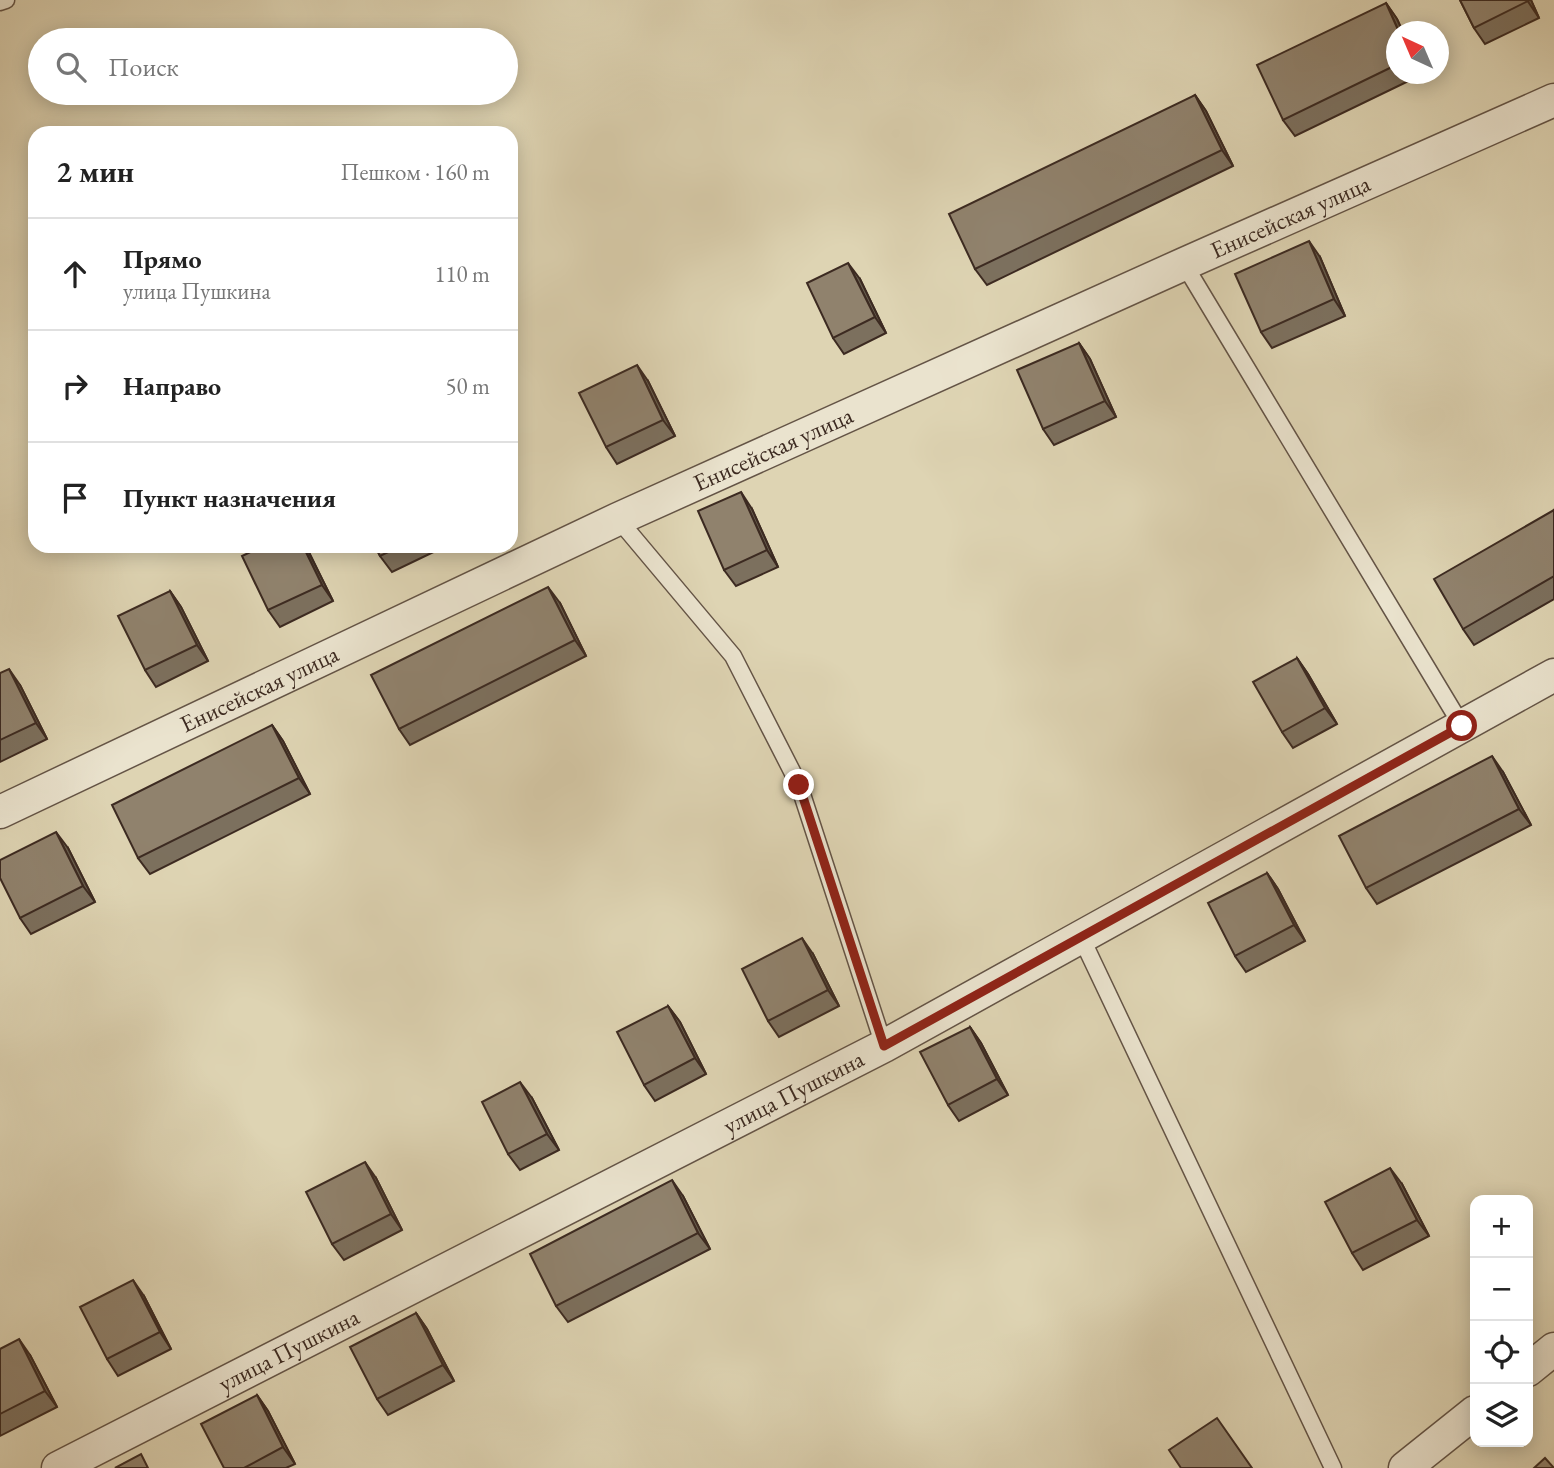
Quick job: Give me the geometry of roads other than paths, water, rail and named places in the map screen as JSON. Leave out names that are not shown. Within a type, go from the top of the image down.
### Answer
[{"type":"street","name":"Енисейская улица","points":[[0,812],[618,519],[1554,100]]},
{"type":"street","name":"улица Пушкина","points":[[58,1468],[884,1046],[1554,675]]},
{"type":"street","points":[[1533,1366],[1554,1349]]},
{"type":"street","points":[[1405,1468],[1470,1416]]},
{"type":"lane","points":[[0,2],[6,0]]},
{"type":"lane","points":[[1184,264],[1462,726]]},
{"type":"lane","points":[[618,519],[733,656],[799,785],[884,1046]]},
{"type":"lane","points":[[1081,937],[1333,1468]]}]
